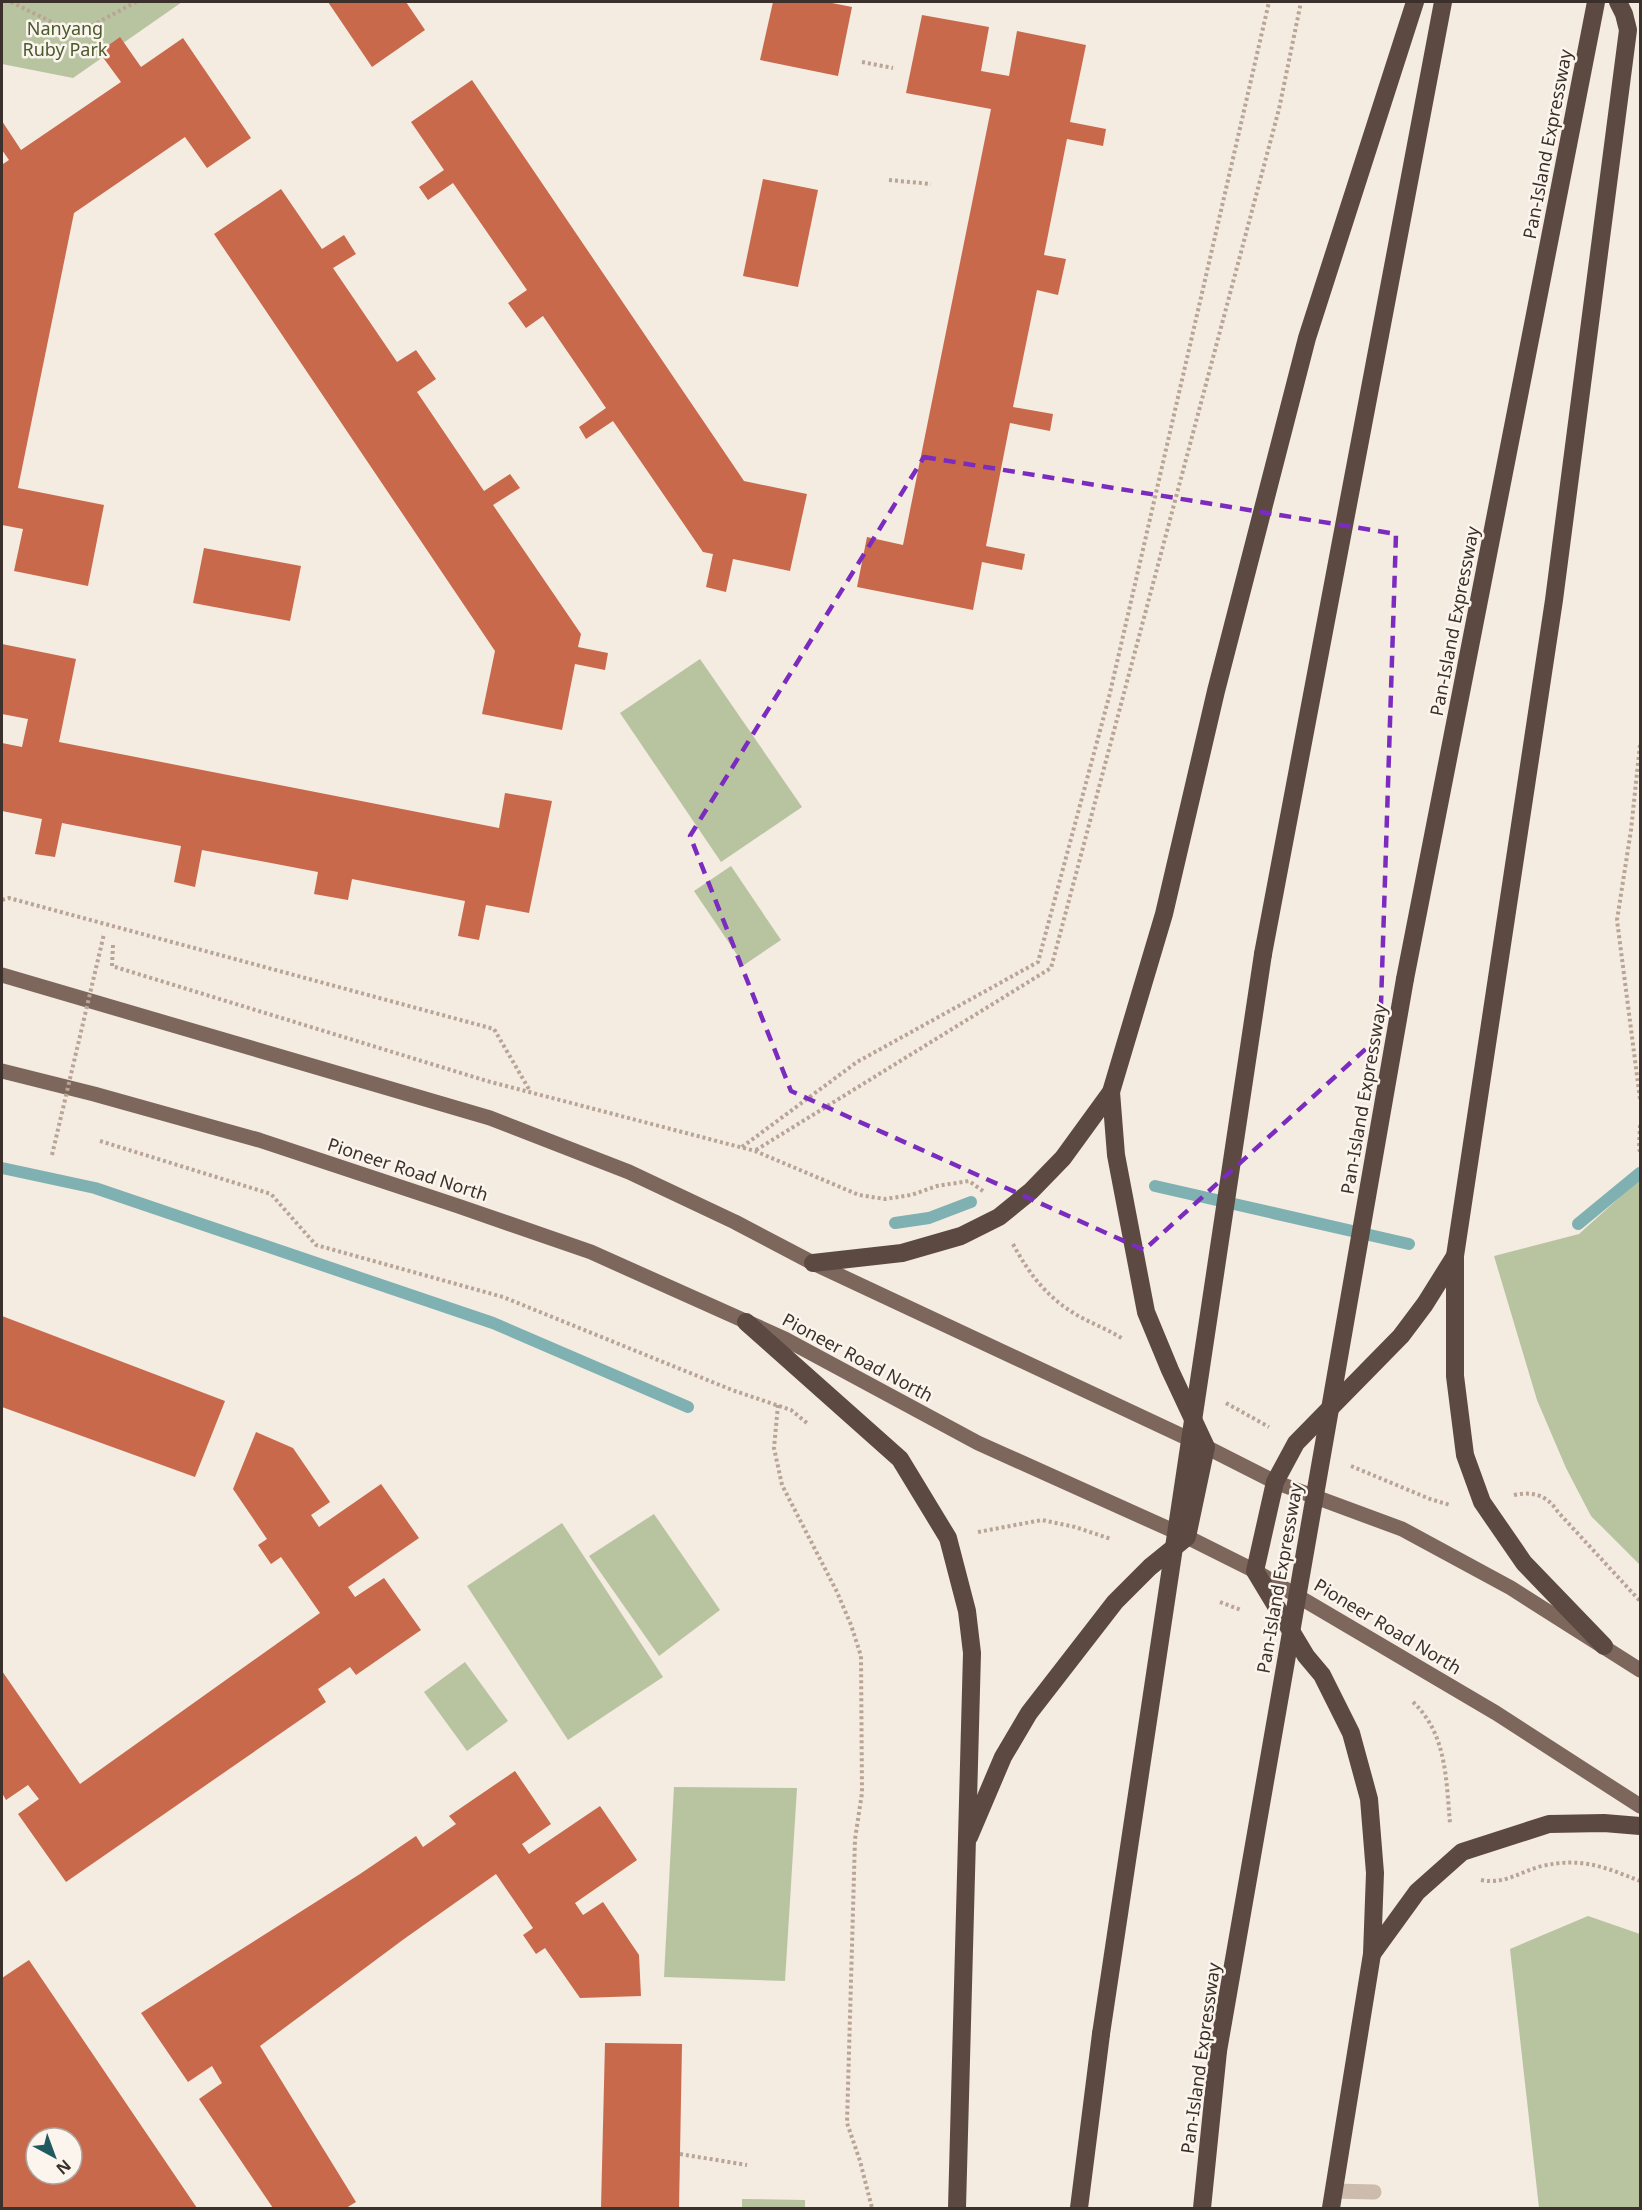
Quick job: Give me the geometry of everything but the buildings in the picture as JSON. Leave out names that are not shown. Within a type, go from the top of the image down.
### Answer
[{"type":"highway","points":[[965,1847],[1003,1757],[1029,1713],[1115,1602],[1150,1567],[1187,1537],[1206,1447],[1179,1391],[1146,1312],[1116,1155],[1112,1092],[1164,914],[1216,691],[1307,338],[1415,2]]},
{"type":"highway","points":[[1079,2208],[1101,2034],[1263,954],[1443,2]]},
{"type":"highway","name":"Pan-Island Expressway","points":[[1202,2208],[1218,2052],[1405,979],[1596,2]]},
{"type":"highway","points":[[1604,1646],[1524,1563],[1482,1502],[1465,1455],[1455,1376],[1455,1256],[1556,588],[1628,30],[1618,2]]},
{"type":"highway","points":[[813,1263],[902,1253],[961,1236],[999,1217],[1031,1191],[1063,1158],[1112,1092]]},
{"type":"highway","points":[[1333,2200],[1372,1954],[1374,1873],[1369,1799],[1351,1733],[1322,1675],[1306,1656],[1255,1571],[1275,1482],[1296,1443],[1401,1336],[1425,1304],[1455,1256]]},
{"type":"highway","points":[[746,1322],[900,1459],[948,1538],[967,1611],[972,1653],[957,2208]]},
{"type":"highway","points":[[1372,1954],[1417,1892],[1462,1852],[1549,1824],[1604,1823],[1641,1826]]},
{"type":"main road","points":[[2,975],[490,1118],[629,1172],[735,1222],[813,1263],[1206,1447],[1275,1482],[1402,1529],[1510,1588],[1641,1670]]},
{"type":"main road","name":"Pioneer Road North","points":[[2,1071],[258,1140],[591,1252],[785,1339],[978,1443],[1187,1537],[1255,1571],[1496,1713],[1641,1806]]},
{"type":"lane","points":[[1333,2200],[1374,2192]]},
{"type":"path","points":[[10,2],[76,34],[136,2]]},
{"type":"path","points":[[742,1147],[858,1062],[1038,962],[1108,698],[1269,2]]},
{"type":"path","points":[[113,945],[112,966],[487,1081],[755,1151],[1051,968],[1279,109],[1301,2]]},
{"type":"path","points":[[862,62],[894,68]]},
{"type":"path","points":[[889,180],[931,184]]},
{"type":"path","points":[[1641,745],[1617,920],[1641,1099]]},
{"type":"path","points":[[2,900],[9,898],[494,1029],[530,1092]]},
{"type":"path","points":[[52,1155],[104,934]]},
{"type":"path","points":[[1641,1125],[1639,1148],[1641,1152]]},
{"type":"path","points":[[100,1141],[271,1194],[316,1245],[503,1297],[732,1390],[791,1410],[807,1423]]},
{"type":"path","points":[[778,1405],[774,1448],[782,1485],[837,1592],[861,1656],[862,1792],[855,1839],[847,2122],[872,2208]]},
{"type":"path","points":[[948,1538],[1042,1520],[1075,1527],[1120,1541]]},
{"type":"path","points":[[1220,1602],[1245,1612]]},
{"type":"path","points":[[680,2154],[747,2166]]},
{"type":"highlighted area","points":[[924,457],[1396,534],[1380,1036],[1144,1250],[791,1091],[690,836]]},
{"type":"green space","name":"Nanyang Ruby Park","points":[[2,2],[182,2],[73,78],[2,64]]},
{"type":"green space","points":[[700,659],[802,807],[721,862],[620,713]]},
{"type":"green space","points":[[731,866],[781,940],[744,965],[694,891]]},
{"type":"green space","points":[[1640,1179],[1640,1565],[1591,1516],[1566,1468],[1537,1400],[1494,1256],[1579,1234]]},
{"type":"green space","points":[[654,1514],[720,1610],[659,1656],[589,1556]]},
{"type":"green space","points":[[562,1523],[663,1677],[568,1740],[467,1586]]},
{"type":"green space","points":[[465,1662],[508,1721],[467,1751],[424,1692]]},
{"type":"green space","points":[[674,1787],[797,1788],[785,1981],[664,1977]]},
{"type":"green space","points":[[1588,1916],[1640,1934],[1640,2208],[1539,2208],[1510,1949]]},
{"type":"green space","points":[[742,2199],[805,2200],[805,2208],[742,2208]]},
{"type":"waterway","points":[[2,1168],[95,1188],[493,1323],[688,1407]]},
{"type":"waterway","points":[[1578,1224],[1640,1173]]},
{"type":"waterway","points":[[1155,1186],[1409,1244]]},
{"type":"waterway","points":[[895,1223],[929,1218],[971,1202]]}]
